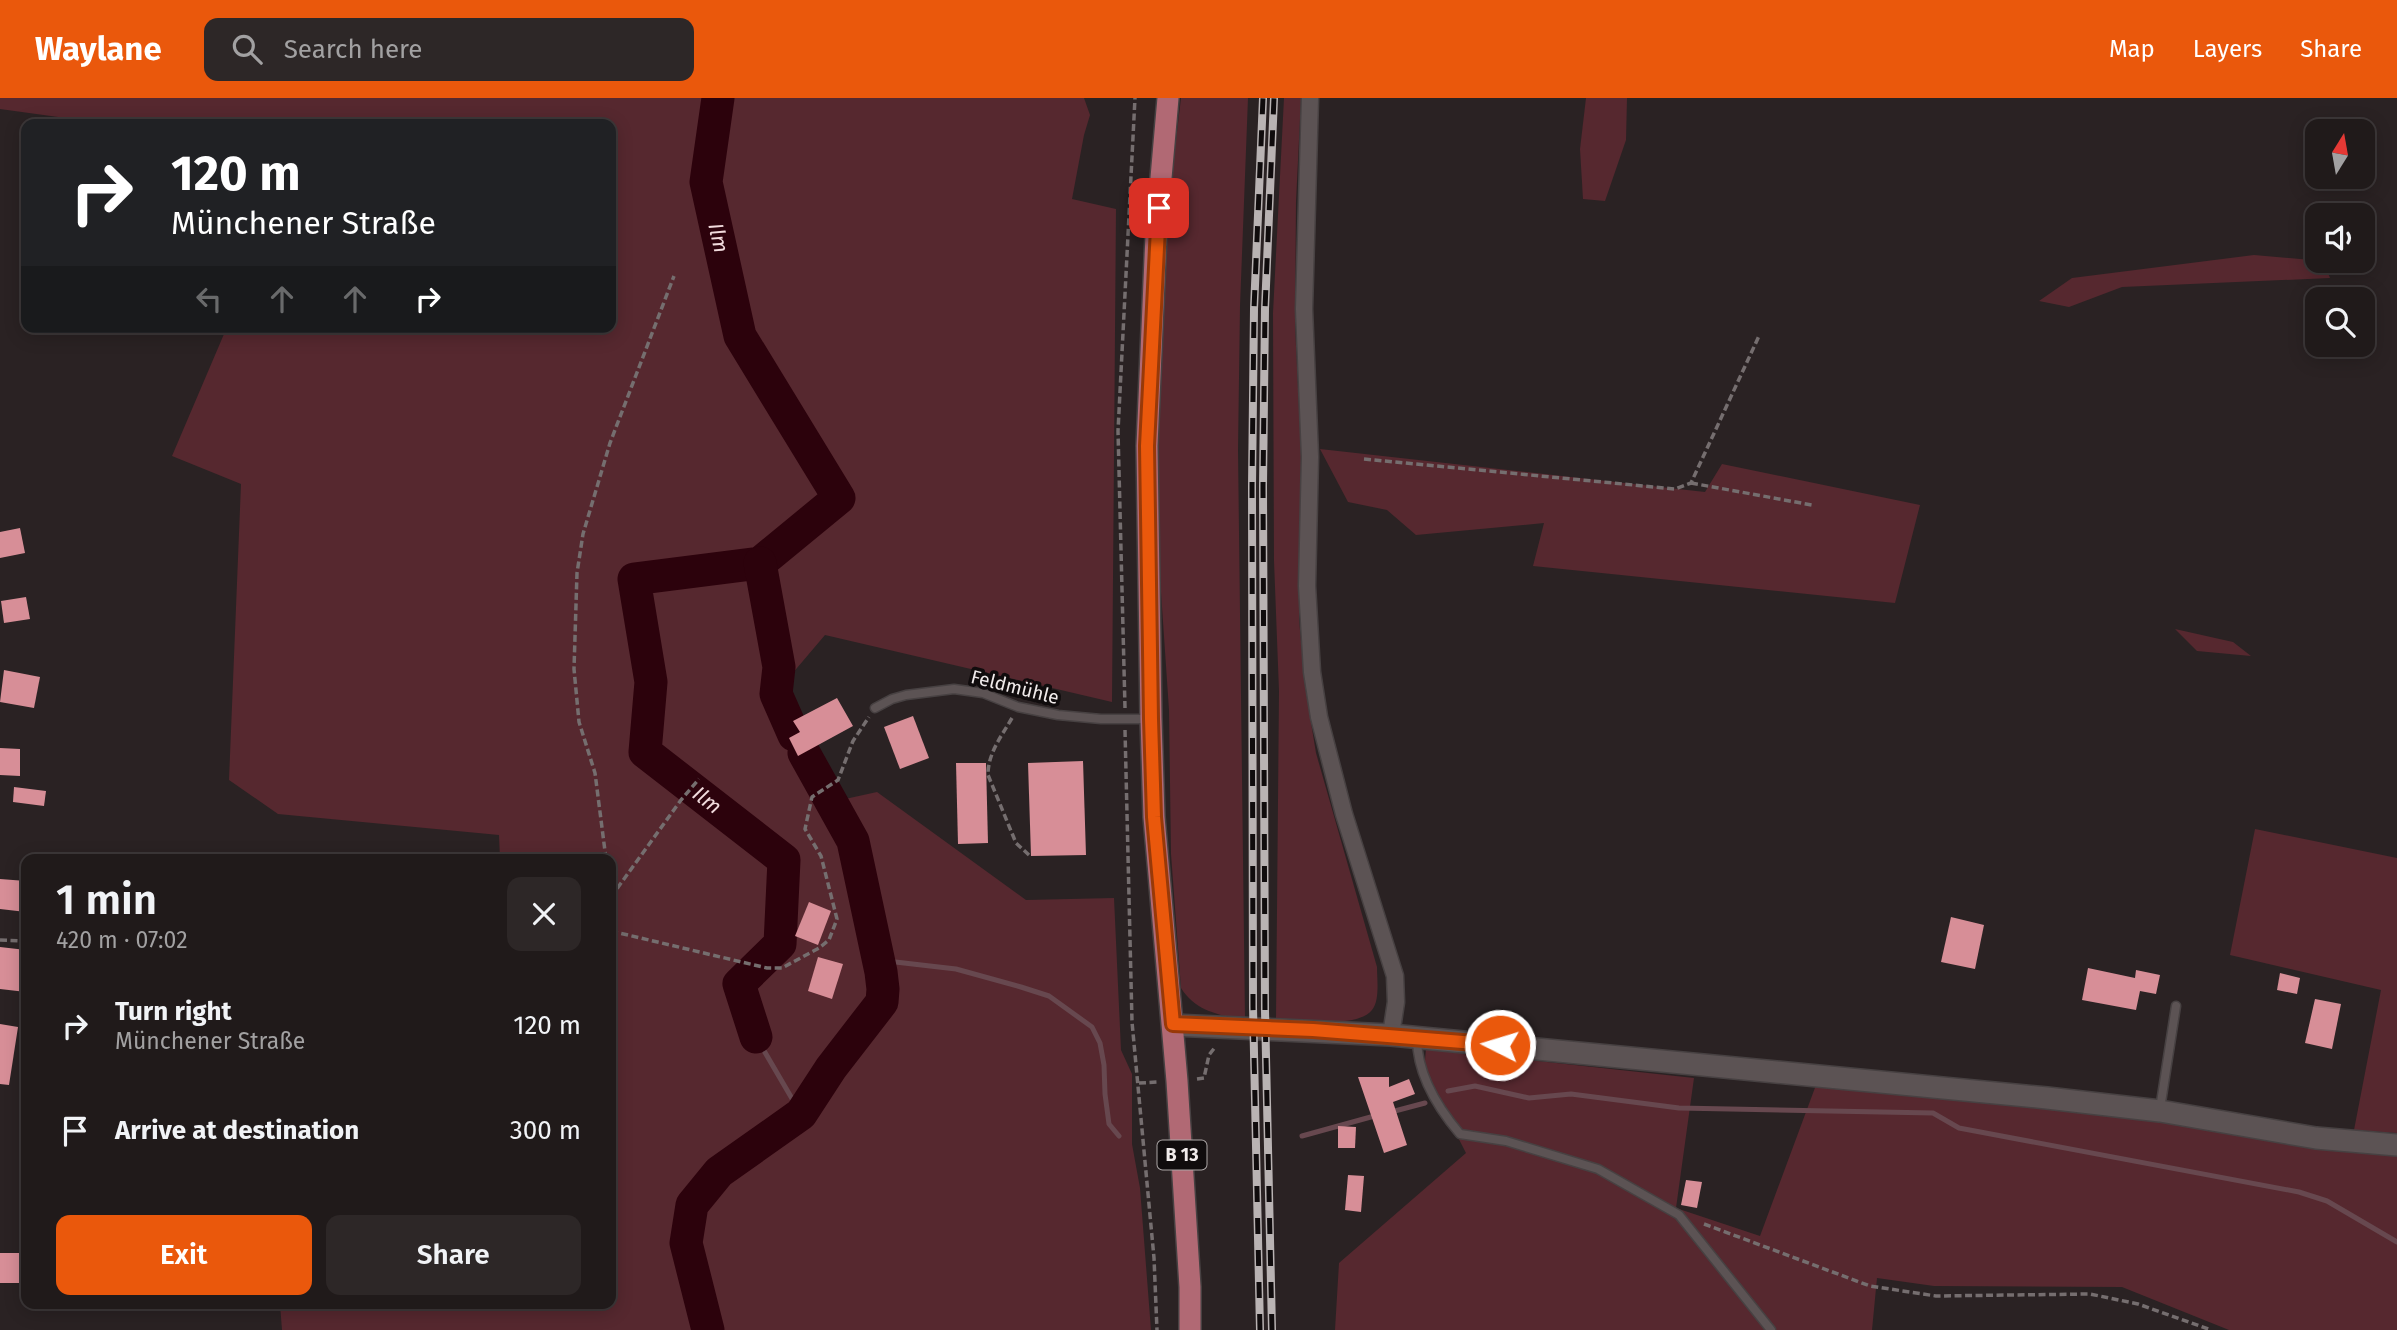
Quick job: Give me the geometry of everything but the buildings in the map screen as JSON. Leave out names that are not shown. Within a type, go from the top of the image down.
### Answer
[{"type":"main road","name":"B 13","points":[[1168,98],[1156,235],[1147,446],[1151,719],[1154,817],[1173,1024],[1190,1330]]},
{"type":"street","points":[[1310,98],[1304,309],[1310,457],[1307,586],[1309,639],[1319,717],[1330,761],[1395,976],[1396,1002],[1391,1035]]},
{"type":"street","points":[[1173,1024],[1418,1037],[2047,1098],[2160,1111],[2316,1138],[2397,1145]]},
{"type":"lane","name":"Feldmühle","points":[[875,708],[906,695],[954,689],[983,693],[1018,707],[1058,715],[1101,719],[1151,719]]},
{"type":"lane","points":[[2160,1111],[2176,1006]]},
{"type":"lane","points":[[1418,1037],[1420,1065],[1442,1112],[1460,1134],[1506,1141],[1598,1169],[1679,1215],[1770,1330]]},
{"type":"path","points":[[605,854],[595,774],[579,722],[574,669],[577,573],[592,501],[610,443],[674,276]]},
{"type":"path","points":[[1691,483],[1759,336]]},
{"type":"path","points":[[1364,459],[1675,489],[1691,483],[1812,505]]},
{"type":"path","points":[[1018,707],[992,751],[988,775],[1016,843],[1029,855]]},
{"type":"path","points":[[616,931],[767,968],[782,968],[830,940],[837,919],[821,856],[805,829],[812,797],[838,780],[853,741],[875,708]]},
{"type":"path","points":[[616,890],[699,779]]},
{"type":"path","points":[[0,940],[21,942]]},
{"type":"path","points":[[1139,1083],[1204,1078],[1209,1055],[1217,1045]]},
{"type":"path","points":[[1679,1215],[1870,1286],[1936,1296],[2090,1294],[2138,1304],[2211,1330]]},
{"type":"shaded area","points":[[0,98],[1084,98],[1090,115],[1072,199],[1116,209],[1112,702],[825,635],[780,688],[836,801],[877,792],[1026,900],[1114,898],[1121,1050],[1132,1074],[1132,1144],[1140,1188],[1151,1330],[282,1330],[280,1309],[616,1309],[616,854],[500,854],[499,835],[278,814],[229,780],[241,484],[172,456],[224,333],[616,333],[616,119],[73,119],[0,109]]},
{"type":"shaded area","points":[[1181,98],[1248,98],[1238,450],[1245,1020],[1201,1007],[1181,988],[1171,854],[1169,710],[1158,548],[1159,411],[1168,208]]},
{"type":"shaded area","points":[[1284,98],[1301,98],[1296,202],[1295,325],[1301,452],[1299,619],[1305,686],[1316,753],[1377,967],[1375,1006],[1364,1016],[1341,1021],[1276,1019],[1279,691],[1274,561],[1273,313]]},
{"type":"shaded area","points":[[1586,98],[1627,98],[1626,140],[1605,201],[1583,199],[1580,149]]},
{"type":"shaded area","points":[[2254,255],[2305,259],[2305,273],[2328,273],[2330,278],[2122,287],[2069,307],[2039,301],[2072,278]]},
{"type":"shaded area","points":[[1320,449],[1705,492],[1722,464],[1920,505],[1895,603],[1533,566],[1544,523],[1416,535],[1387,510],[1348,502]]},
{"type":"shaded area","points":[[2175,629],[2233,642],[2251,656],[2197,651]]},
{"type":"shaded area","points":[[2255,829],[2397,858],[2397,1133],[2354,1130],[2381,990],[2230,955]]},
{"type":"shaded area","points":[[1426,1049],[1694,1078],[1676,1208],[1760,1236],[1816,1085],[2143,1117],[2347,1151],[2397,1153],[2397,1330],[2229,1330],[2122,1287],[1934,1286],[1877,1278],[1872,1330],[1335,1330],[1339,1263],[1466,1153],[1424,1071]]},
{"type":"waterway","name":"Ilm","points":[[718,98],[706,182],[740,336],[839,498],[760,563],[634,579],[651,682],[645,752],[784,860],[780,944],[739,984],[756,1037]]},
{"type":"waterway","name":"Ilm","points":[[760,563],[779,667],[776,694],[794,735]]},
{"type":"waterway","name":"Ilm","points":[[708,1330],[686,1243],[692,1205],[719,1172],[801,1114],[831,1068],[882,1002],[881,972],[853,841],[804,753]]},
{"type":"waterway","points":[[878,960],[956,969],[1021,987],[1049,996],[1092,1027],[1100,1043],[1104,1065],[1109,1124],[1119,1136]]},
{"type":"waterway","name":"Ilm","points":[[756,1037],[801,1114]]},
{"type":"waterway","points":[[1448,1091],[1475,1086],[1529,1098],[1571,1094],[1679,1108],[1933,1113],[1959,1128],[2299,1192],[2327,1201],[2397,1242]]},
{"type":"waterway","points":[[1391,1112],[1425,1103]]},
{"type":"waterway","points":[[1302,1136],[1378,1115]]},
{"type":"railway","points":[[1260,1330],[1253,1007],[1252,486],[1254,309],[1263,98]]},
{"type":"railway","points":[[1272,1330],[1265,1011],[1263,486],[1265,309],[1274,98]]},
{"type":"route","points":[[1159,208],[1147,446],[1151,719],[1154,817],[1173,1024],[1391,1035],[1500,1045]]}]
